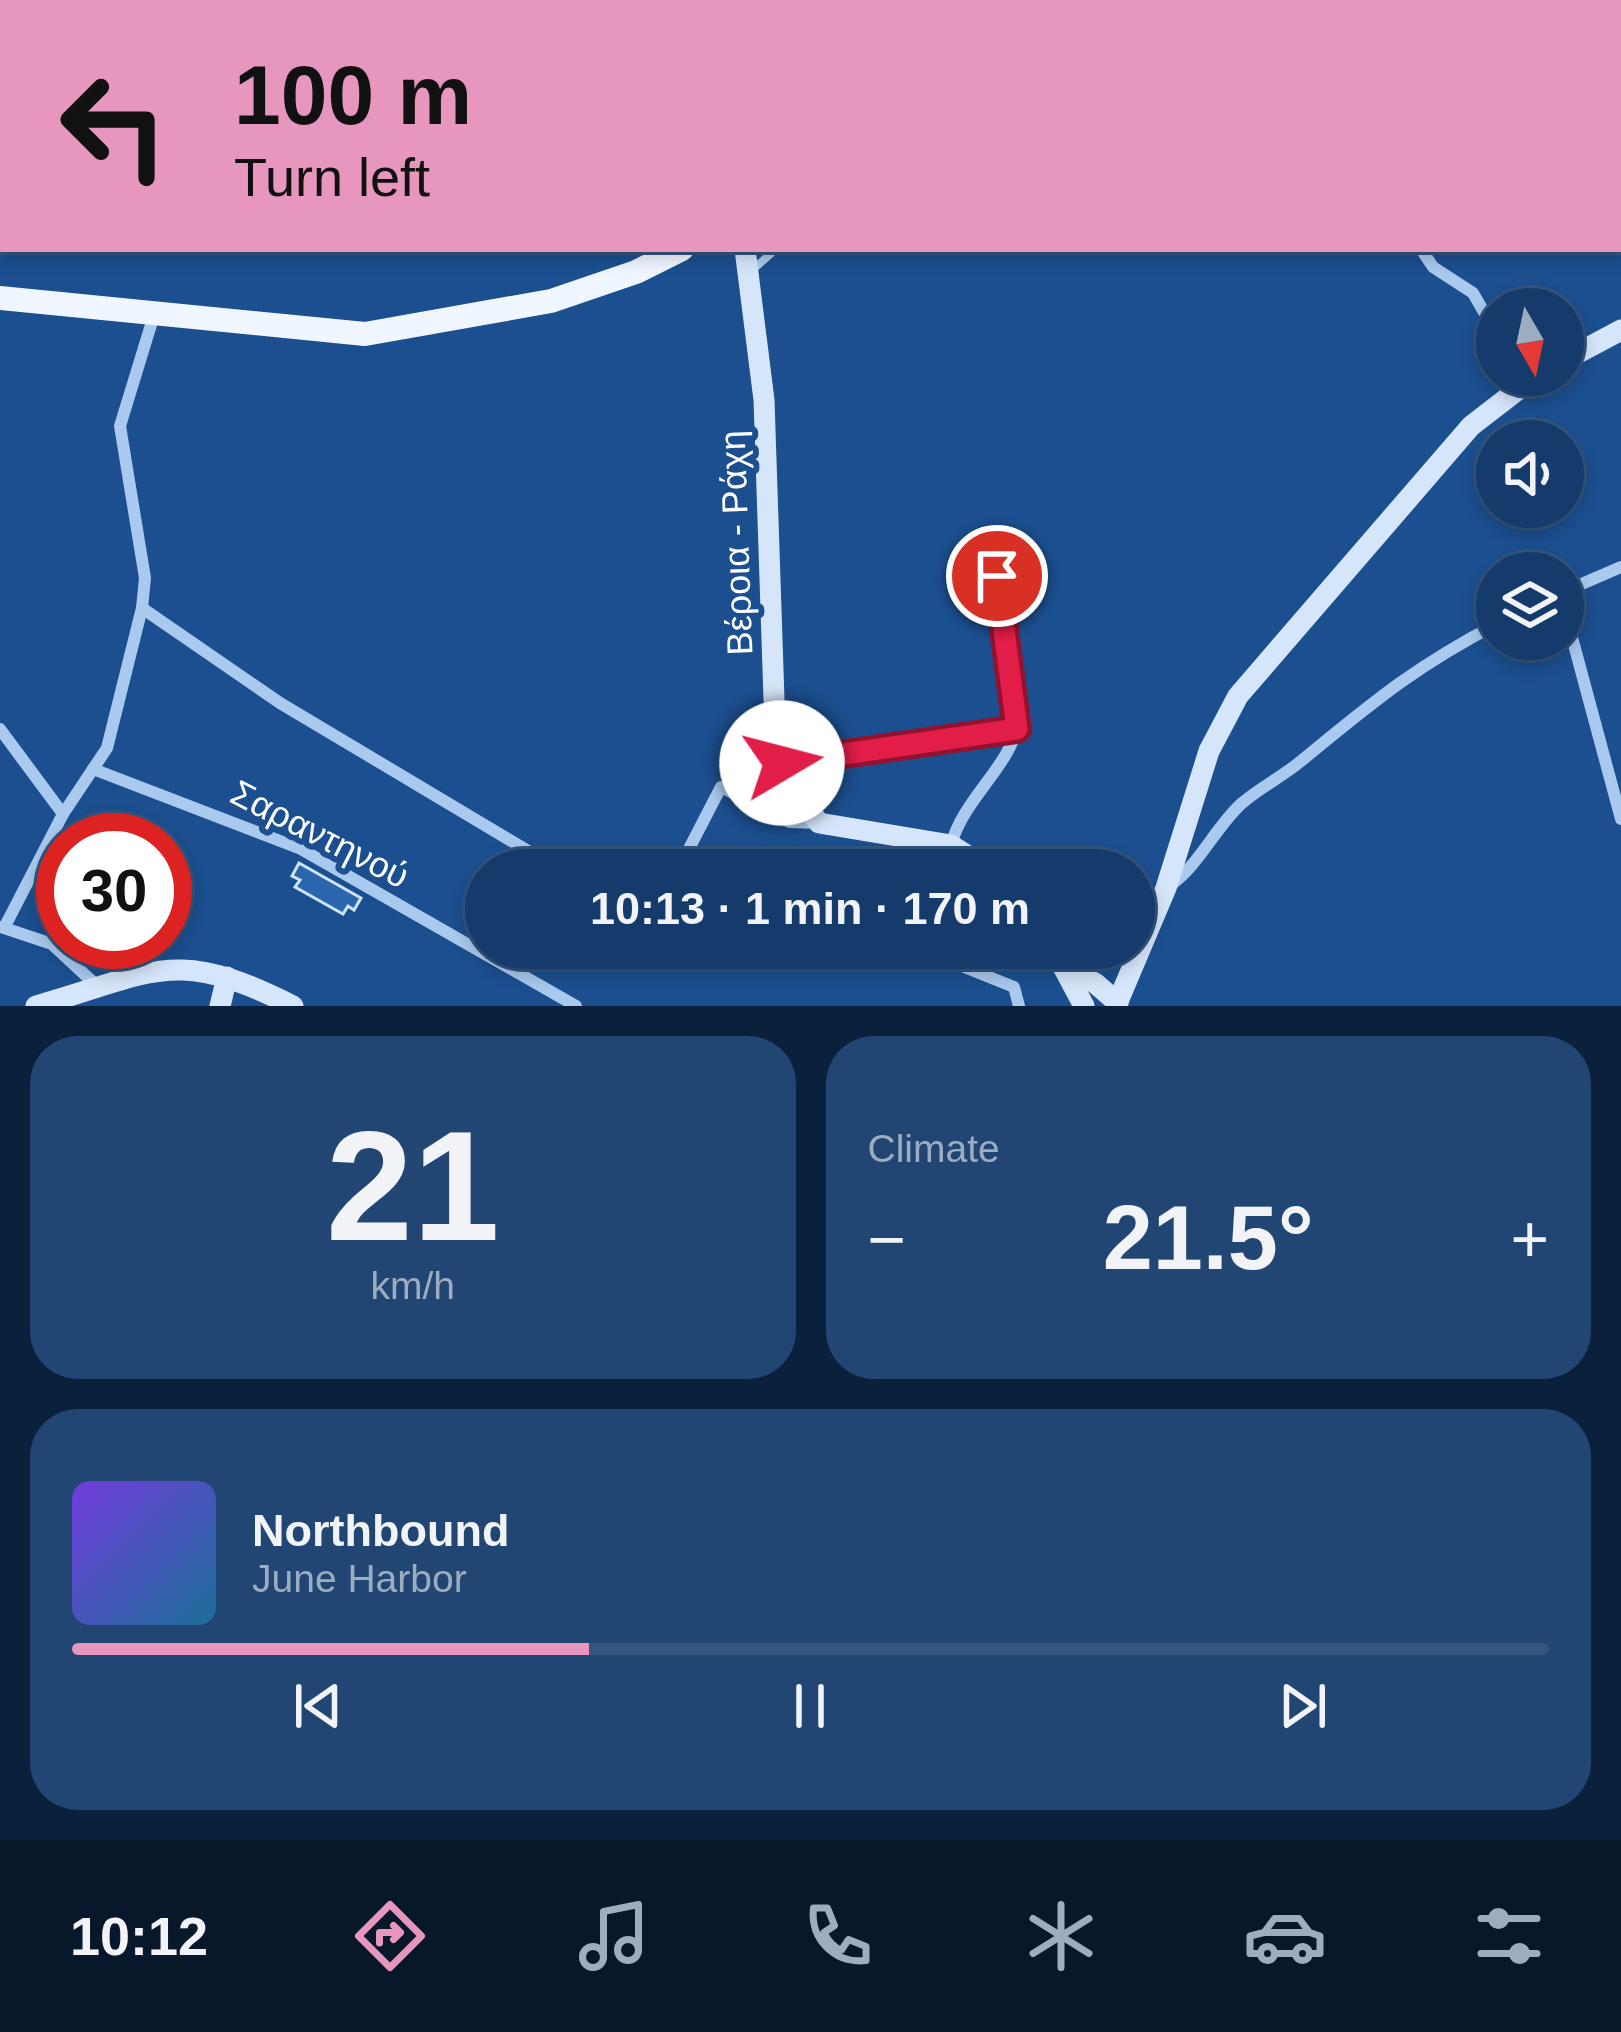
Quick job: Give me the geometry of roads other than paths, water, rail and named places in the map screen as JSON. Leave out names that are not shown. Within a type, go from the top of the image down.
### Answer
[{"type":"main road","points":[[0,298],[365,334],[551,301],[636,272],[676,252]]},
{"type":"street","points":[[1423,252],[1433,267],[1476,297]]},
{"type":"street","name":"Βέροια - Ράχη","points":[[746,259],[764,400],[772,681],[782,763],[799,802],[819,823]]},
{"type":"street","points":[[64,813],[107,748],[142,608],[145,578],[121,426],[154,315]]},
{"type":"street","points":[[1584,350],[1621,330]]},
{"type":"street","points":[[1068,969],[1095,983],[1117,1005],[1166,888],[1209,751],[1238,696],[1500,396]]},
{"type":"street","points":[[1584,583],[1621,567]]},
{"type":"street","points":[[951,845],[957,821],[1016,740],[997,576]]},
{"type":"street","points":[[142,608],[280,703],[525,849]]},
{"type":"street","points":[[1166,888],[1183,877],[1242,804],[1361,707],[1476,635]]},
{"type":"street","points":[[1578,660],[1621,819]]},
{"type":"street","points":[[782,763],[1017,729]]},
{"type":"street","points":[[3,738],[62,813]]},
{"type":"street","name":"Σαραντηνού","points":[[93,769],[301,849],[576,1006]]},
{"type":"street","points":[[689,849],[721,788],[789,822],[819,823],[957,849]]},
{"type":"street","points":[[36,864],[2,928],[52,944],[97,986]]},
{"type":"street","points":[[36,1006],[69,1002],[97,986],[179,967],[226,977],[292,1006]]},
{"type":"street","points":[[975,969],[1014,987],[1018,1006]]},
{"type":"street","points":[[1066,969],[1084,1006]]},
{"type":"street","points":[[220,1006],[226,977]]}]
